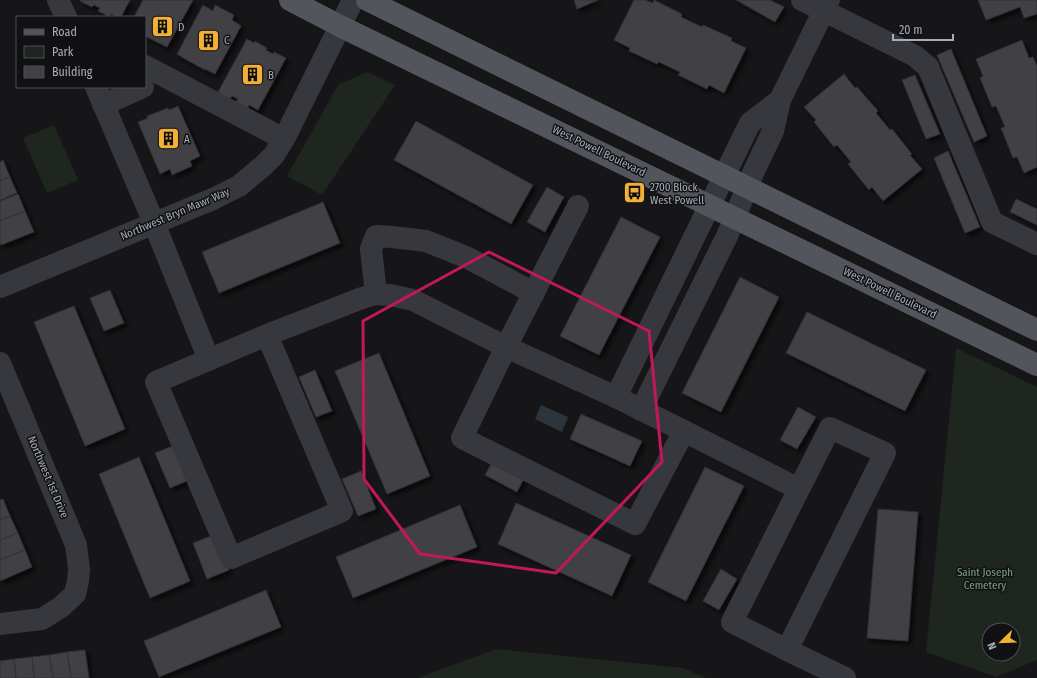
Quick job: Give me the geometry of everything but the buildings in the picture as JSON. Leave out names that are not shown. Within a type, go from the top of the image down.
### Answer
[{"type":"main road","name":"West Powell Boulevard","points":[[290,0],[340,26],[1037,365]]},
{"type":"main road","points":[[367,0],[1037,330]]},
{"type":"street","points":[[58,0],[66,16]]},
{"type":"street","points":[[340,26],[353,0]]},
{"type":"street","points":[[802,0],[826,5],[915,56],[928,67],[992,222],[1037,244]]},
{"type":"street","points":[[641,410],[728,236],[753,173],[773,131],[780,100],[826,5]]},
{"type":"street","name":"Northwest Bryn Mawr Way","points":[[0,287],[213,199],[239,186],[274,155],[284,139],[340,26]]},
{"type":"street","points":[[146,67],[284,139]]},
{"type":"street","points":[[146,86],[166,77]]},
{"type":"street","points":[[139,88],[99,96],[154,223],[209,360]]},
{"type":"street","points":[[616,398],[750,123],[780,100]]},
{"type":"street","points":[[578,206],[506,347],[462,438],[635,524],[684,431]]},
{"type":"street","points":[[376,294],[371,249],[376,236],[426,241],[468,258],[534,293]]},
{"type":"street","points":[[267,335],[342,512],[231,558],[156,382],[267,335],[376,294],[390,295],[413,300],[506,347],[684,431],[799,489]]},
{"type":"street","name":"Northwest 1st Drive","points":[[0,363],[76,545],[79,569],[78,581],[74,594],[61,607],[42,619],[0,624]]},
{"type":"street","points":[[787,650],[886,454],[830,428],[732,622],[787,650],[845,678]]},
{"type":"highlighted area","points":[[489,252],[649,331],[662,462],[556,573],[420,554],[364,479],[363,321]]},
{"type":"green space","points":[[367,72],[395,85],[322,195],[287,176],[338,85]]},
{"type":"green space","points":[[54,125],[78,180],[47,193],[23,138]]},
{"type":"green space","name":"Saint Joseph Cemetery","points":[[956,348],[1037,387],[1037,660],[996,677],[926,652]]},
{"type":"green space","points":[[496,649],[683,668],[706,678],[418,678]]},
{"type":"shaded area","points":[[541,405],[568,417],[562,432],[535,419]]},
{"type":"place","name":"D","points":[[162,27]]},
{"type":"place","name":"C","points":[[209,40]]},
{"type":"place","name":"B","points":[[252,75]]},
{"type":"place","name":"A","points":[[169,139]]},
{"type":"place","name":"2700 Block West Powell","points":[[635,193]]}]
